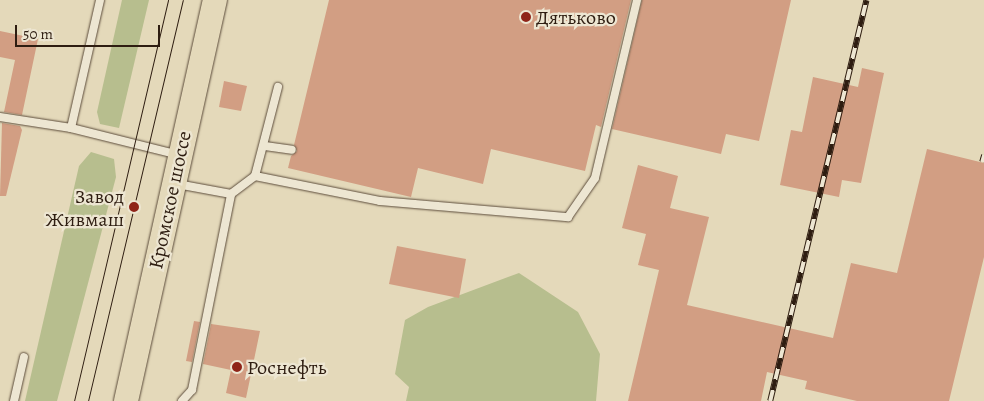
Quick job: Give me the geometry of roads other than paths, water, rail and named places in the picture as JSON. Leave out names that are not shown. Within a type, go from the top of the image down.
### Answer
[{"type":"main road","name":"Кромское шоссе","points":[[126,401],[215,0]]},
{"type":"lane","points":[[70,128],[100,0]]},
{"type":"lane","points":[[256,176],[380,200],[568,218],[595,178],[637,0]]},
{"type":"lane","points":[[182,401],[192,390],[230,194],[256,176],[265,146],[278,87]]},
{"type":"lane","points":[[0,117],[70,128],[180,155]]},
{"type":"lane","points":[[265,146],[292,150]]},
{"type":"lane","points":[[174,183],[230,194]]},
{"type":"lane","points":[[14,401],[24,357]]},
{"type":"tram line","points":[[74,401],[168,0]]},
{"type":"tram line","points":[[88,401],[183,0]]},
{"type":"railway","points":[[770,401],[866,0]]},
{"type":"railway","points":[[982,162],[984,155]]},
{"type":"place","name":"Дятьково","points":[[526,17]]},
{"type":"place","name":"Завод Живмаш","points":[[134,207]]},
{"type":"place","name":"Роснефть","points":[[237,367]]}]
